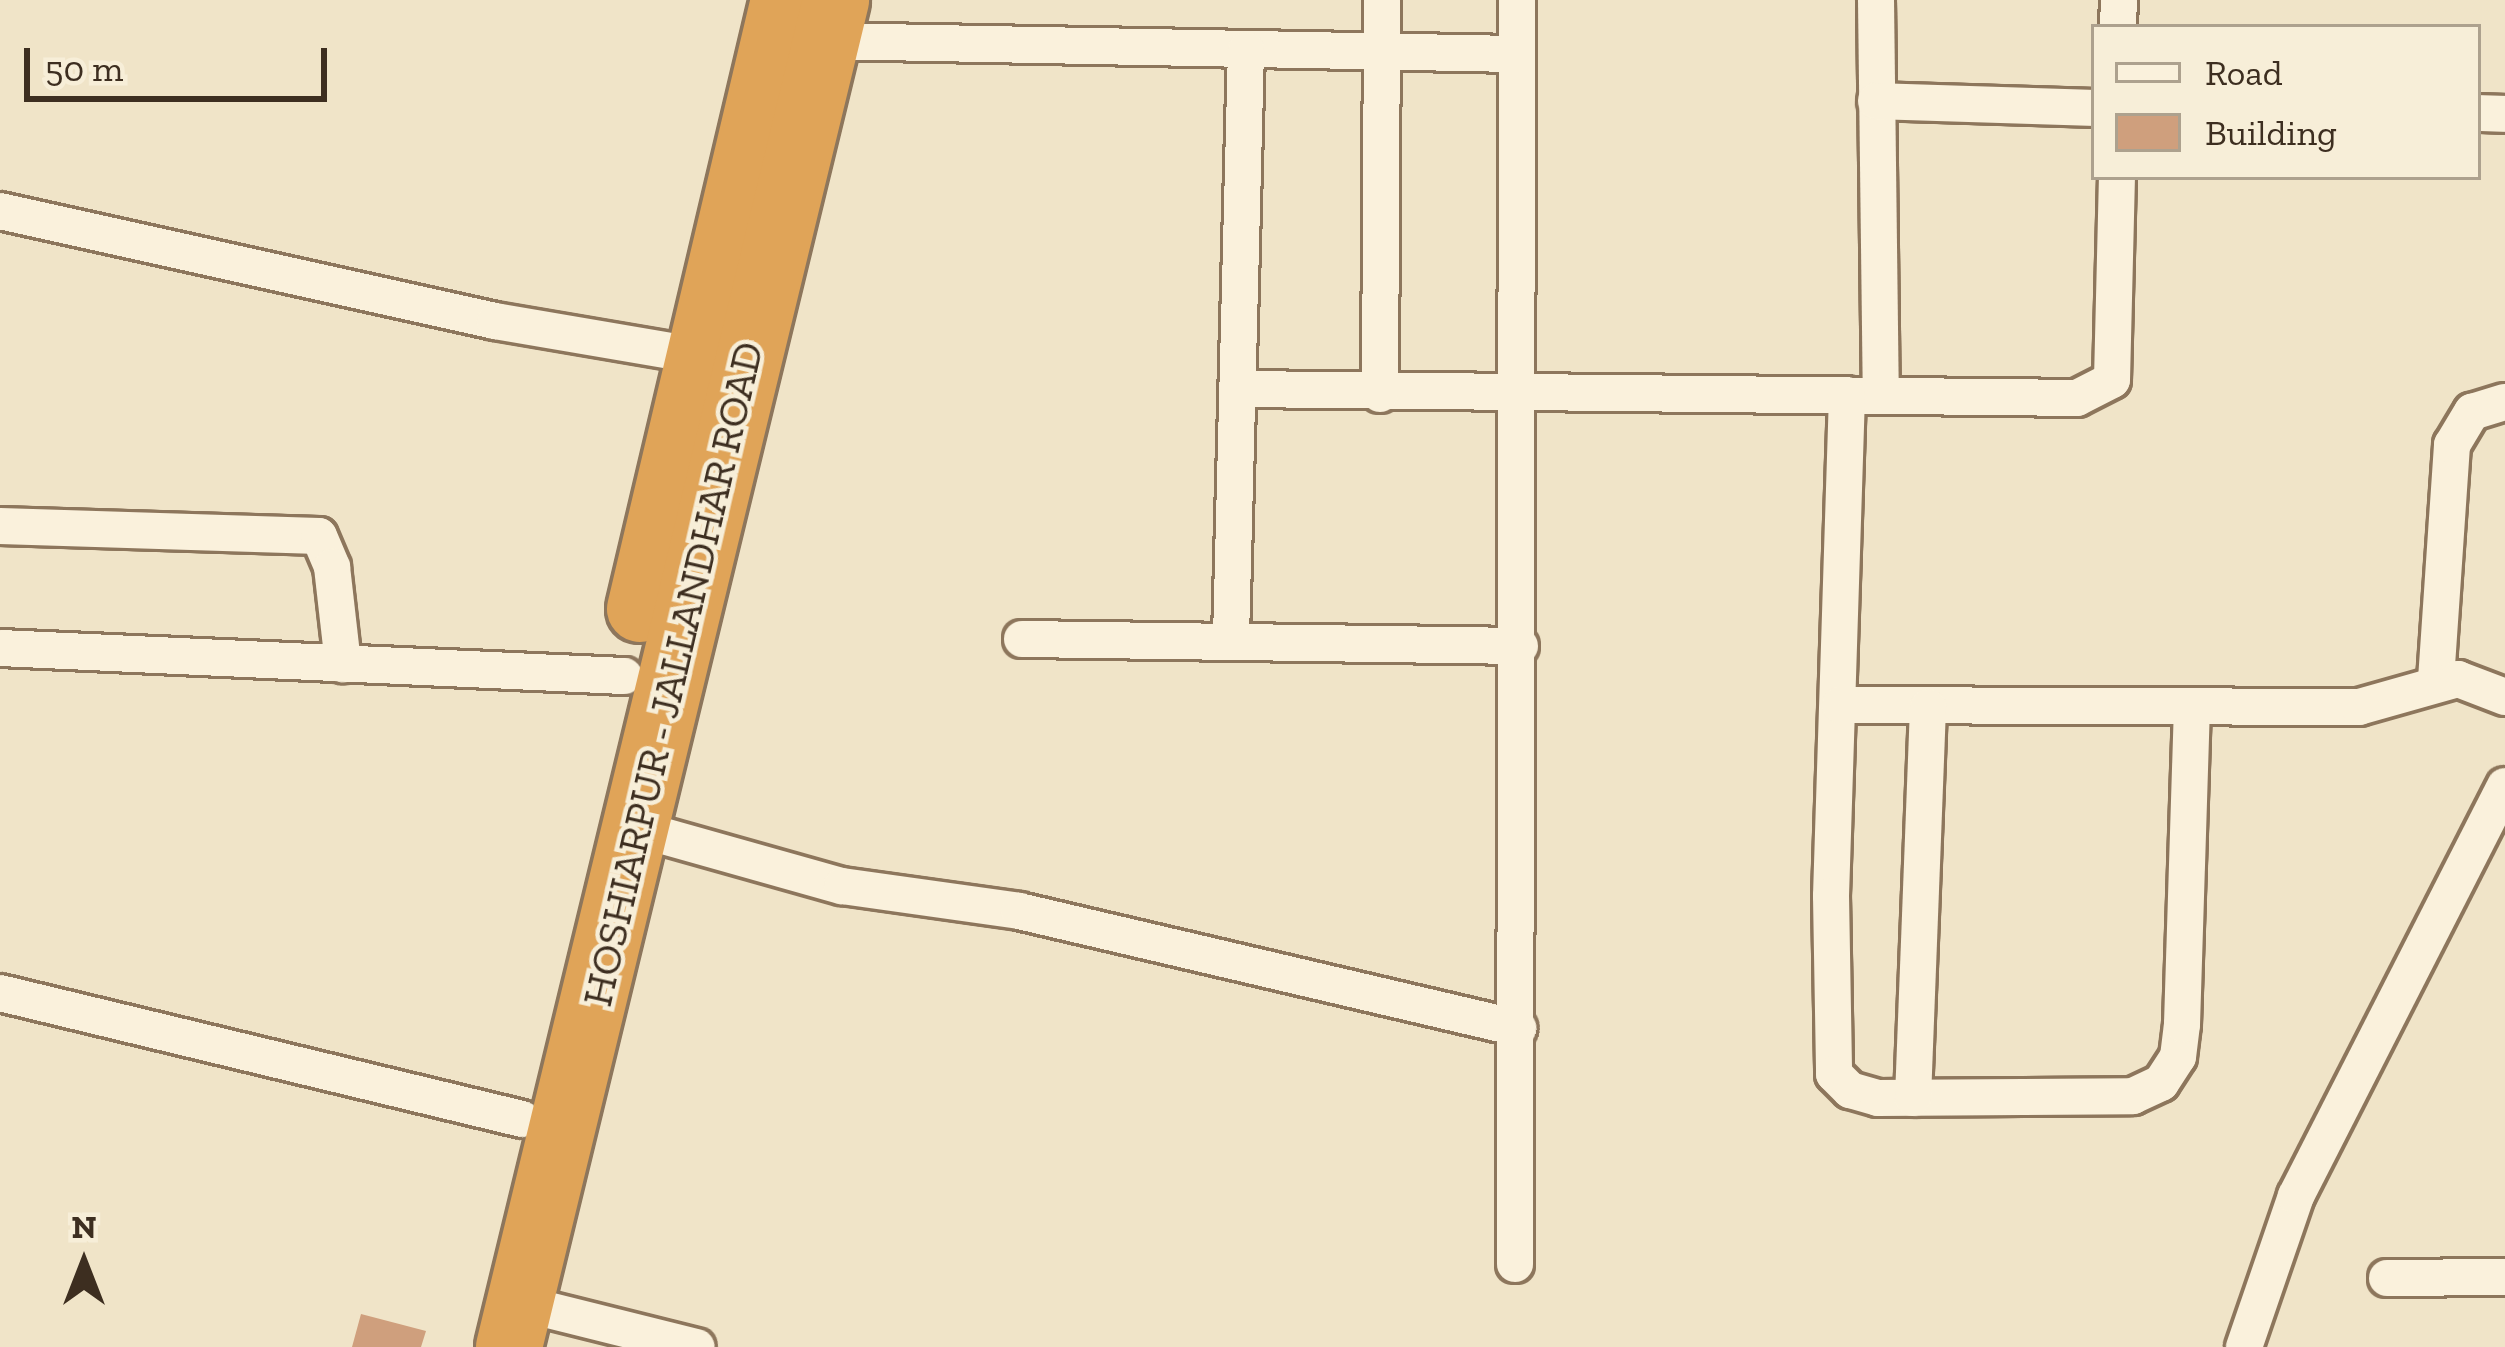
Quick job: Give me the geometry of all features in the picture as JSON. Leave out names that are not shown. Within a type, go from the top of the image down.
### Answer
[{"type":"highway","name":"HOSHIARPUR - JALLANDHAR ROAD","points":[[462,1347],[522,1119],[700,356],[815,14]]},
{"type":"highway","name":"HOSHIARPUR - JALLANDHAR ROAD","points":[[514,1325],[635,828],[815,14]]},
{"type":"street","points":[[1380,394],[1382,0]]},
{"type":"street","points":[[1515,1264],[1520,646],[1517,0]]},
{"type":"street","points":[[1876,0],[1864,395],[1840,705],[1834,1074],[1864,1094],[1913,1098],[2133,1096],[2161,1083],[2178,1057],[2182,1024],[2192,711]]},
{"type":"street","points":[[815,14],[1246,50],[1517,54]]},
{"type":"street","points":[[1231,638],[1246,50]]},
{"type":"street","points":[[1876,101],[2091,108]]},
{"type":"street","points":[[1238,389],[1518,398],[2101,391],[2115,361],[2117,180]]},
{"type":"street","points":[[0,211],[700,356]]},
{"type":"street","points":[[2436,680],[2452,445],[2472,412],[2505,402]]},
{"type":"street","points":[[0,526],[319,536],[332,567],[343,664]]},
{"type":"street","points":[[1022,639],[1231,638],[1520,646]]},
{"type":"street","points":[[0,648],[624,676]]},
{"type":"street","points":[[1840,705],[2192,711],[2359,707],[2436,680],[2505,697]]},
{"type":"street","points":[[1913,1098],[1928,707]]},
{"type":"street","points":[[2244,1347],[2296,1196],[2505,786]]},
{"type":"street","points":[[635,828],[842,886],[1019,911],[1519,1028]]},
{"type":"street","points":[[0,993],[522,1119]]},
{"type":"street","points":[[2387,1278],[2505,1277]]},
{"type":"street","points":[[514,1325],[697,1347]]},
{"type":"building","points":[[361,1314],[426,1331],[421,1347],[352,1347]]}]
